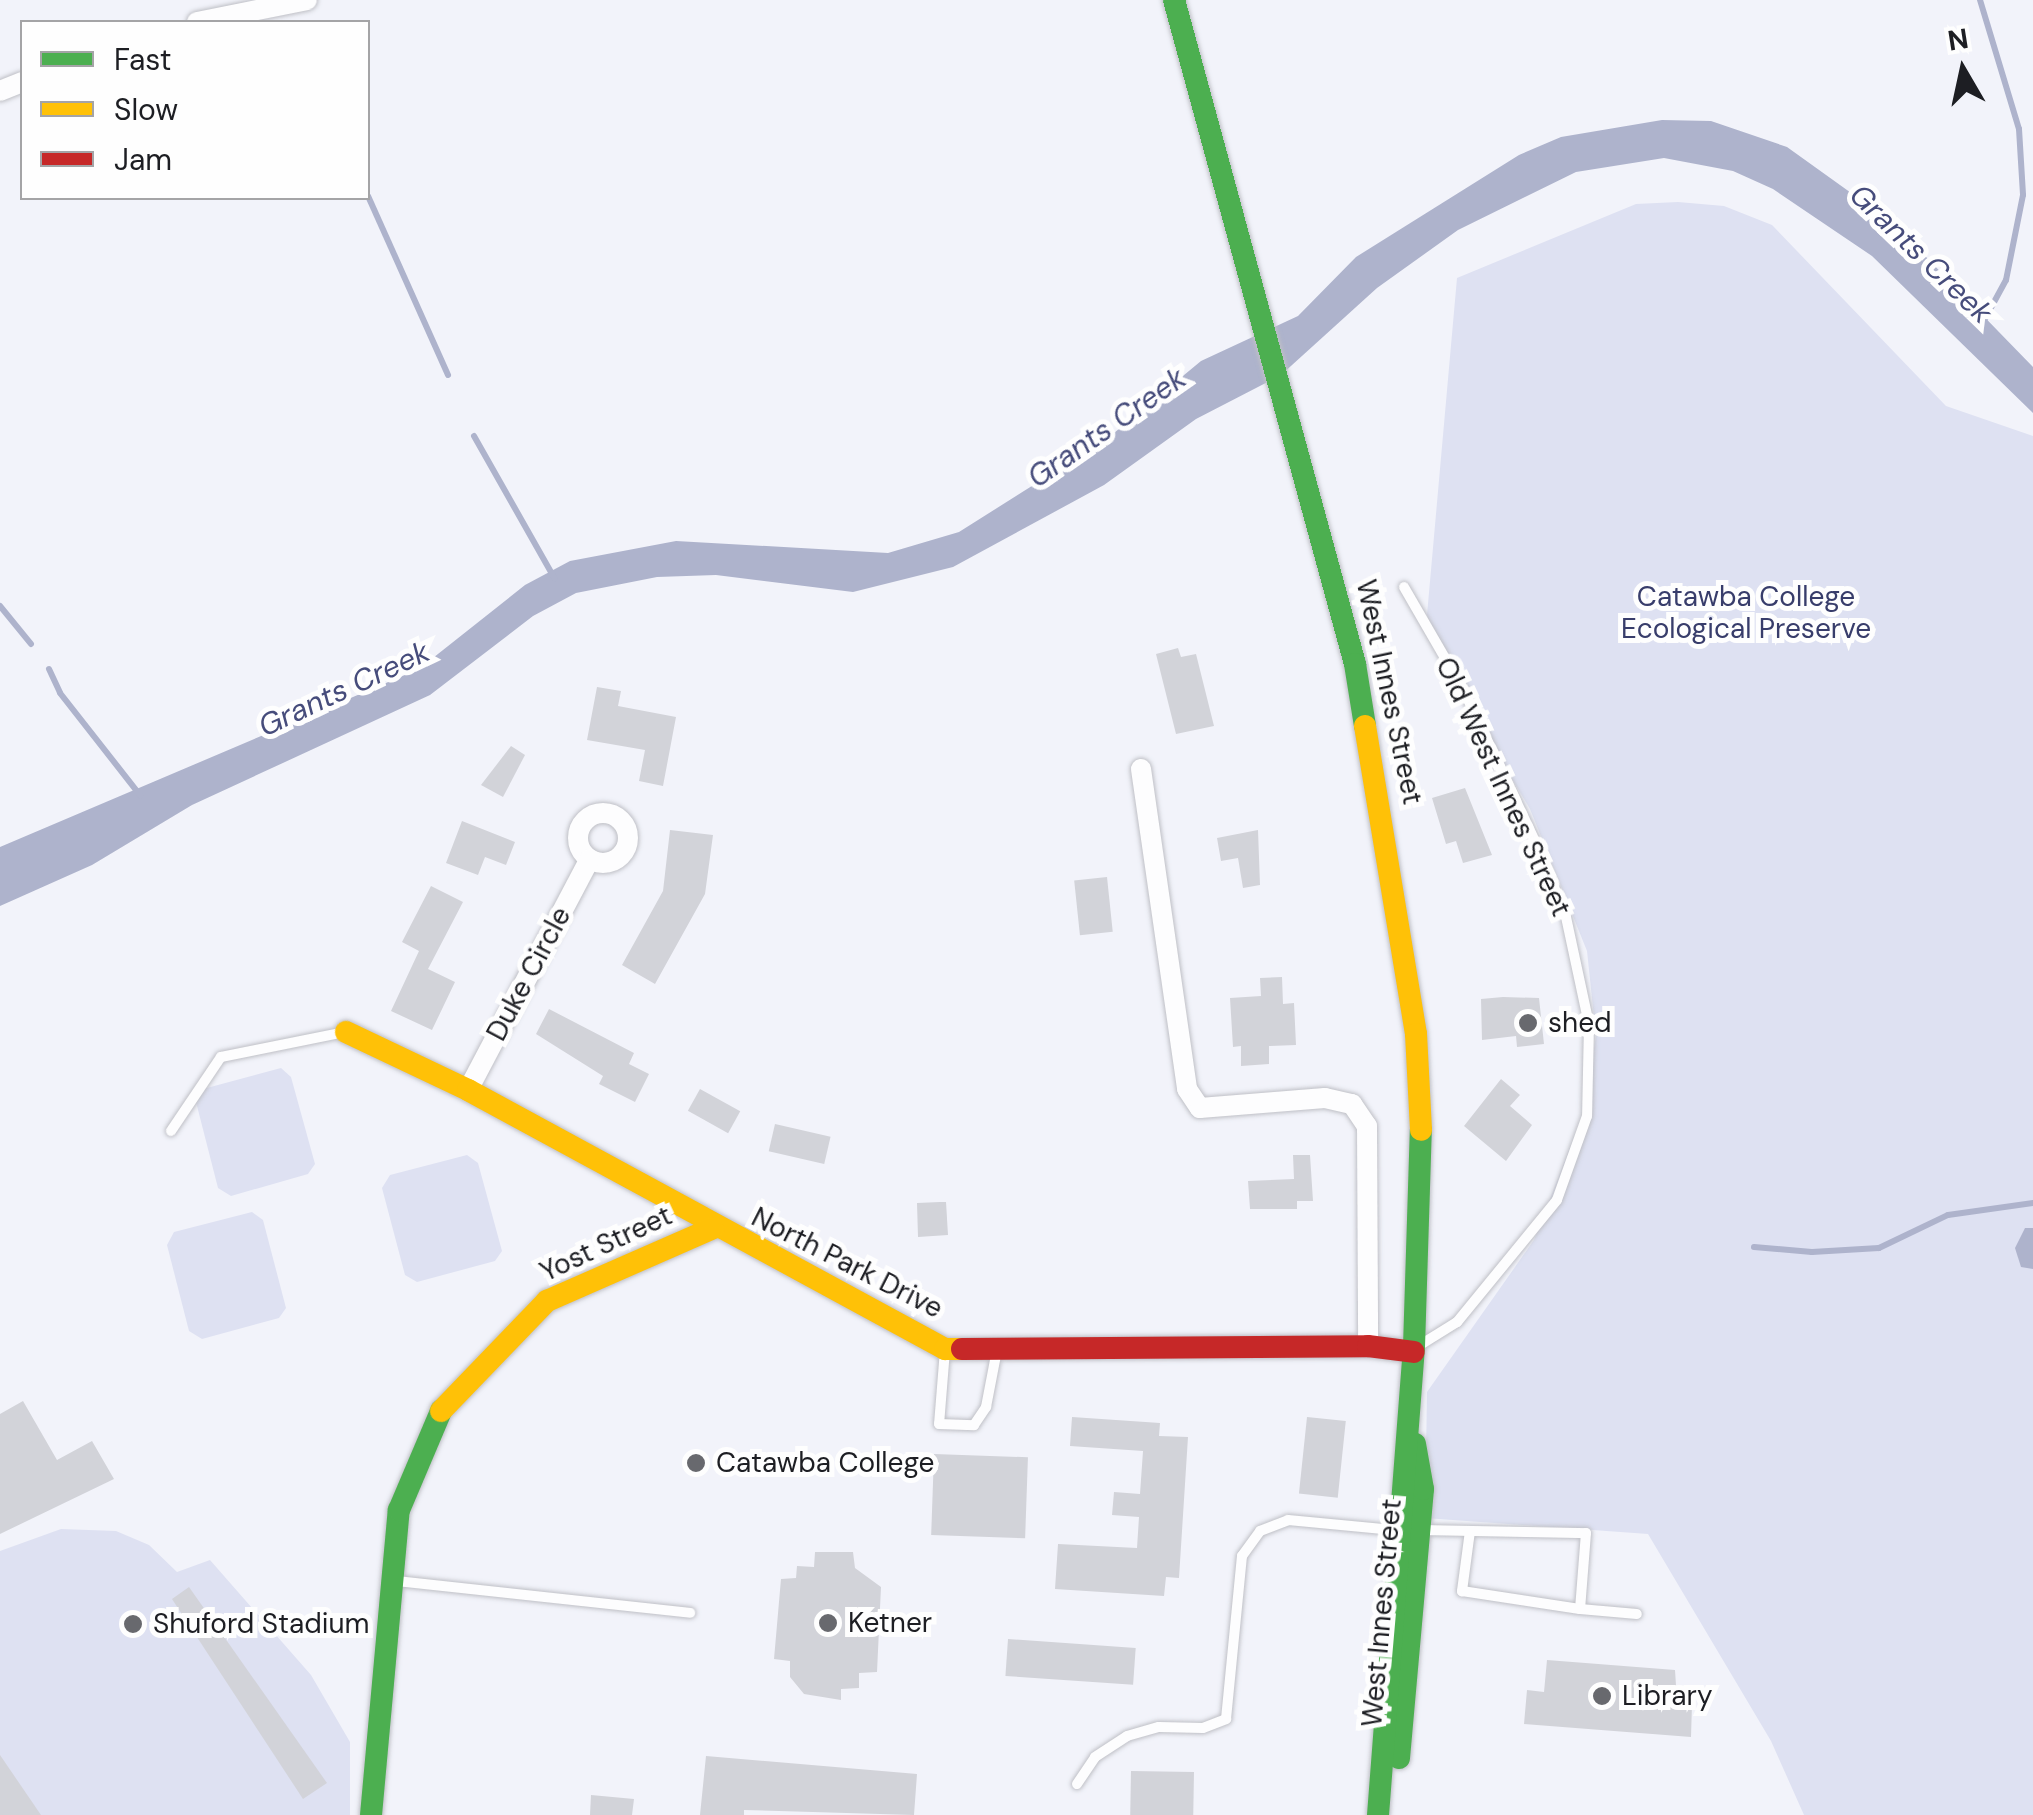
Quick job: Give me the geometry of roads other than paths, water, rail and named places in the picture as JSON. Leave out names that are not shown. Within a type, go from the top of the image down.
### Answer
[{"type":"street","points":[[207,20],[307,0]]},
{"type":"street","name":"West Innes Street","points":[[1174,0],[1249,287],[1355,664],[1403,928],[1422,1152],[1408,1416],[1423,1490],[1407,1530],[1396,1792],[1382,1815]]},
{"type":"street","points":[[1140,768],[1187,1090],[1200,1108],[1325,1098],[1352,1104],[1366,1126],[1368,1346]]},
{"type":"street","name":"Duke Circle","points":[[468,1090],[590,859]]},
{"type":"street","name":"North Park Drive","points":[[346,1032],[468,1090],[714,1228],[945,1349],[1368,1346],[1414,1350]]},
{"type":"street","name":"Yost Street","points":[[371,1815],[390,1580],[411,1472],[456,1389],[548,1302],[636,1257],[714,1228]]},
{"type":"lane","name":"Old West Innes Street","points":[[1404,587],[1464,690],[1540,852],[1566,918],[1590,1024],[1587,1116],[1557,1200],[1456,1322],[1414,1350]]},
{"type":"lane","points":[[170,1131],[222,1056],[346,1032]]},
{"type":"lane","points":[[945,1349],[939,1424],[974,1425],[986,1407],[997,1350]]},
{"type":"lane","points":[[1078,1784],[1095,1757],[1127,1736],[1159,1727],[1203,1728],[1226,1719],[1242,1556],[1260,1531],[1288,1520],[1407,1530],[1586,1533],[1580,1609]]},
{"type":"lane","points":[[1470,1531],[1462,1592],[1637,1614]]},
{"type":"lane","points":[[390,1580],[690,1613]]},
{"type":"water","name":"Grants Creek","points":[[1662,120],[1711,121],[1787,147],[1893,223],[2033,367],[2033,413],[1872,256],[1773,189],[1733,171],[1664,158],[1576,172],[1458,230],[1377,288],[1281,375],[1196,419],[1104,485],[953,567],[853,592],[716,575],[657,577],[576,593],[533,616],[430,695],[192,805],[92,865],[0,906],[0,847],[419,669],[525,585],[570,561],[676,541],[888,553],[959,532],[1108,438],[1201,361],[1298,316],[1356,257],[1519,155],[1561,137]]},
{"type":"water","points":[[2025,1228],[2033,1228],[2033,1269],[2021,1267],[2015,1248]]},
{"type":"waterway","name":"Grants Creek","points":[[1980,0],[2019,129],[2023,195],[2006,280],[1981,326]]},
{"type":"waterway","points":[[370,200],[448,375]]},
{"type":"waterway","points":[[474,436],[555,579]]},
{"type":"waterway","points":[[0,606],[31,644]]},
{"type":"waterway","points":[[49,669],[60,693],[140,795]]},
{"type":"waterway","points":[[1754,1247],[1812,1252],[1879,1248],[1948,1215],[2033,1203]]},
{"type":"place","name":"shed","points":[[1528,1023]]},
{"type":"place","name":"Catawba College","points":[[696,1463]]},
{"type":"place","name":"Ketner","points":[[828,1623]]},
{"type":"place","name":"Shuford Stadium","points":[[133,1624]]},
{"type":"place","name":"Library","points":[[1602,1696]]},
{"type":"park label","name":"Catawba College Ecological Preserve","points":[[1746,613]]}]
